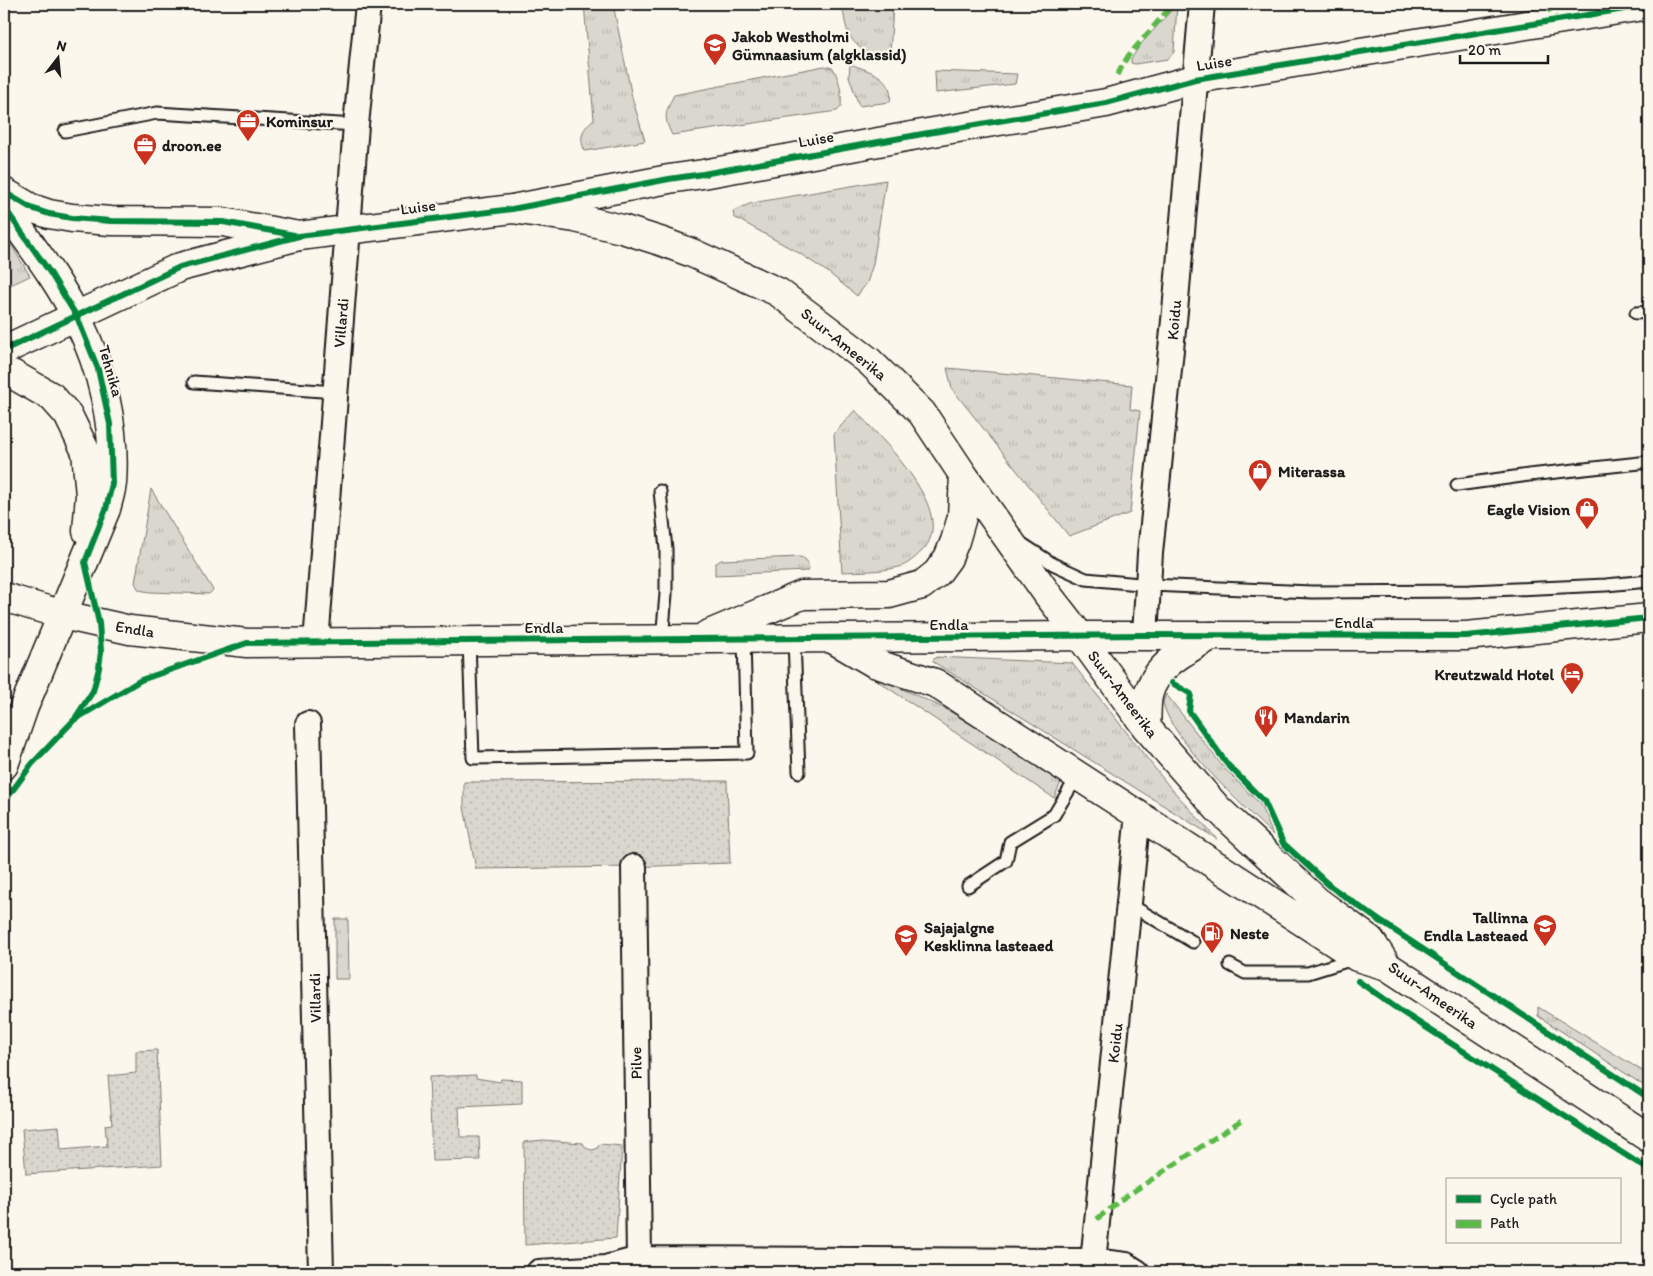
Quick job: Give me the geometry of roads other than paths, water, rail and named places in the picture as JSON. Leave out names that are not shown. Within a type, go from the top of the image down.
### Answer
[{"type":"main road","name":"Luise","points":[[4,350],[180,267],[299,236],[512,209],[660,180],[1106,102],[1195,79],[1649,5]]},
{"type":"main road","points":[[4,192],[31,208],[49,214],[72,218],[111,221],[224,222],[299,236]]},
{"type":"main road","name":"Tehnika","points":[[4,207],[51,274],[88,342],[102,383],[110,424],[112,452],[112,484],[106,509],[24,707],[4,765]]},
{"type":"main road","name":"Suur-Ameerika","points":[[512,209],[575,218],[639,234],[692,253],[778,292],[869,360],[922,413],[1048,595],[1146,728],[1218,809],[1317,901],[1370,940],[1387,966],[1649,1138]]},
{"type":"main road","points":[[4,372],[12,374],[52,397],[68,415],[86,452],[90,494],[85,562]]},
{"type":"main road","points":[[695,640],[802,595],[889,594],[922,585],[937,573],[948,558],[955,541],[962,517],[964,476]]},
{"type":"main road","name":"Endla","points":[[4,597],[63,615],[130,630],[247,643],[1145,635],[1466,636],[1649,618]]},
{"type":"main road","points":[[1146,728],[1148,696],[1157,676],[1173,658],[1211,636]]},
{"type":"main road","points":[[831,638],[874,663],[935,683],[1358,957],[1387,966]]},
{"type":"street","name":"Villardi","points":[[316,642],[356,125],[368,4]]},
{"type":"street","name":"Koidu","points":[[1145,635],[1150,584],[1150,553],[1175,311],[1202,4]]},
{"type":"street","name":"Villardi","points":[[308,724],[321,1272]]},
{"type":"street","name":"Koidu","points":[[1093,1267],[1138,813]]},
{"type":"street","name":"Pilve","points":[[634,867],[638,1259]]},
{"type":"street","points":[[539,1272],[605,1270],[638,1259],[1093,1267],[1126,1264],[1137,1272]]},
{"type":"lane","points":[[65,131],[157,113],[356,125]]},
{"type":"lane","points":[[1636,313],[1649,312]]},
{"type":"lane","points":[[194,382],[336,392]]},
{"type":"lane","points":[[1457,485],[1649,462]]},
{"type":"lane","points":[[660,491],[666,549],[666,594],[662,640]]},
{"type":"lane","name":"Endla","points":[[1003,531],[1053,564],[1086,579],[1150,584],[1312,592],[1470,591],[1606,585],[1649,581]]},
{"type":"lane","points":[[469,641],[473,758],[747,753],[744,639]]},
{"type":"lane","points":[[794,639],[799,772]]},
{"type":"lane","points":[[968,886],[1006,860],[1010,842],[1054,815],[1078,775]]},
{"type":"lane","points":[[1129,904],[1194,942]]},
{"type":"lane","points":[[1230,965],[1245,973],[1308,972],[1358,957]]},
{"type":"place","name":"Jakob Westholmi Gümnaasium (algklassid)","points":[[715,66]]},
{"type":"place","name":"Kominsur","points":[[248,142]]},
{"type":"place","name":"droon.ee","points":[[145,166]]},
{"type":"place","name":"Miterassa","points":[[1260,492]]},
{"type":"place","name":"Eagle Vision","points":[[1587,530]]},
{"type":"place","name":"Kreutzwald Hotel","points":[[1572,695]]},
{"type":"place","name":"Mandarin","points":[[1266,738]]},
{"type":"place","name":"Tallinna Endla Lasteaed","points":[[1545,947]]},
{"type":"place","name":"Neste","points":[[1212,954]]},
{"type":"place","name":"Sajajalgne Kesklinna lasteaed","points":[[906,957]]}]
